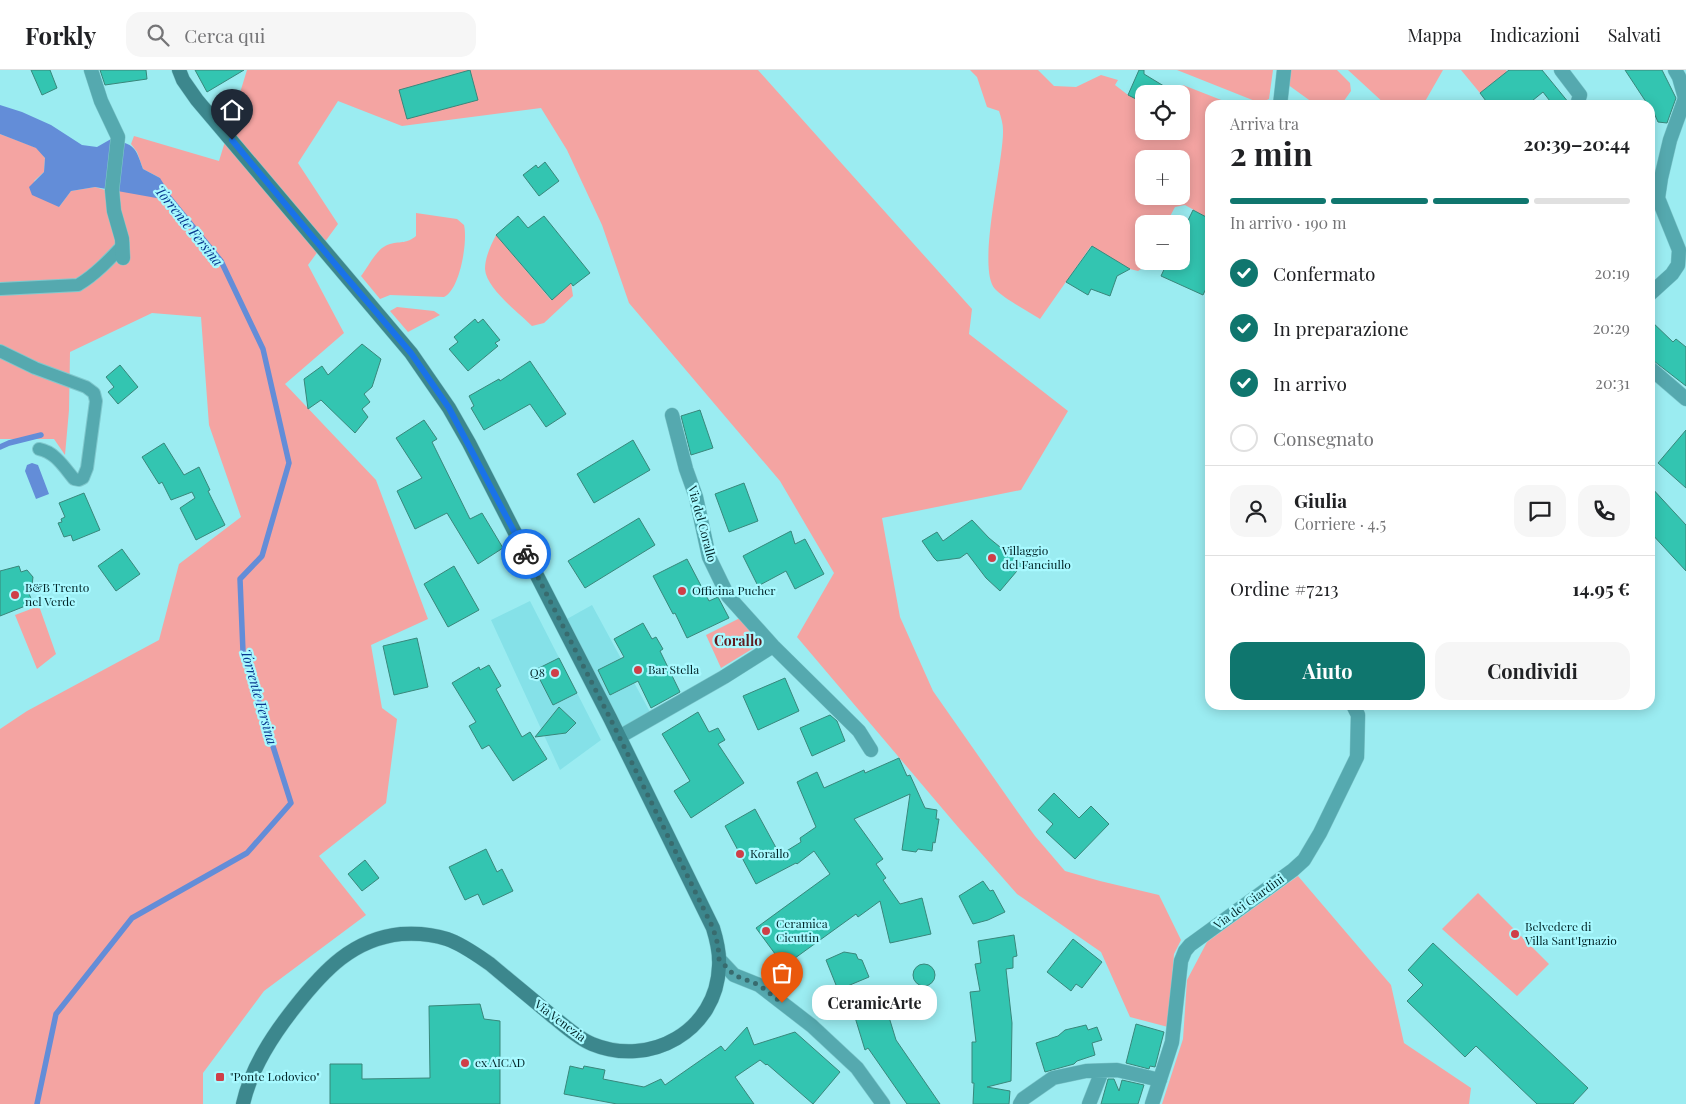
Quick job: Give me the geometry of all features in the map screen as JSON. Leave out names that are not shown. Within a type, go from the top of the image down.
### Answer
[{"type":"main road","name":"Via Venezia","points":[[179,70],[183,80],[197,100],[411,353],[449,408],[469,443],[619,737],[713,928],[718,945],[719,959],[719,974],[715,990],[707,1007],[694,1025],[675,1040],[662,1046],[640,1052],[618,1052],[589,1043],[574,1034],[490,964],[448,939],[415,933],[387,936],[367,942],[348,952],[327,970],[308,991],[275,1034],[251,1079],[243,1104]]},
{"type":"street","points":[[0,289],[78,285],[85,282],[110,259],[123,252],[114,211],[112,190],[118,137],[101,101],[91,70]]},
{"type":"street","points":[[1281,100],[1284,70]]},
{"type":"street","points":[[1561,70],[1580,95],[1578,100]]},
{"type":"street","points":[[1655,289],[1672,274],[1678,265],[1679,250],[1658,198],[1661,178],[1674,128],[1685,98],[1679,76],[1675,70]]},
{"type":"street","points":[[0,351],[35,368],[86,387],[94,393],[96,401],[84,478],[80,480],[74,479],[54,456],[46,450],[39,449]]},
{"type":"street","points":[[1655,372],[1686,399]]},
{"type":"street","name":"Via del Corallo","points":[[672,415],[686,469],[696,497],[709,557],[728,596],[773,646],[859,731],[871,750]]},
{"type":"street","points":[[619,737],[724,677],[773,646]]},
{"type":"street","name":"Via dei Giardini","points":[[1152,1104],[1172,1042],[1181,962],[1185,951],[1190,945],[1304,860],[1332,811],[1357,757],[1358,715],[1356,710]]},
{"type":"street","points":[[719,959],[734,975],[759,985],[812,1026],[857,1068],[883,1104]]},
{"type":"street","points":[[1020,1104],[1023,1099],[1053,1078],[1086,1072],[1117,1070],[1160,1080]]},
{"type":"street","points":[[1089,1104],[1102,1071]]},
{"type":"shaded area","points":[[247,70],[758,70],[972,309],[969,334],[1068,411],[1021,490],[882,518],[900,617],[933,691],[1035,836],[1065,871],[1159,895],[1181,940],[1174,954],[1168,1027],[1130,1017],[1101,952],[1017,894],[797,637],[834,573],[780,481],[629,303],[602,225],[567,150],[541,108],[402,126],[338,101],[298,163],[338,224],[308,265],[344,333],[285,384],[376,480],[428,619],[371,645],[382,708],[397,719],[386,803],[319,856],[366,915],[264,991],[203,1073],[203,1104],[0,1104],[0,729],[27,711],[159,640],[179,564],[241,517],[209,425],[201,317],[152,313],[70,352],[69,410],[65,455],[54,439],[0,439],[0,134],[37,148],[45,158],[44,172],[34,181],[59,207],[71,191],[95,187],[105,190],[160,178],[143,169],[137,152],[131,144],[134,136],[219,161]]},
{"type":"shaded area","points":[[970,70],[1038,70],[1054,86],[1076,87],[1101,75],[1118,80],[1115,85],[1128,95],[1135,98],[1135,140],[1190,140],[1190,88],[1221,100],[1205,100],[1205,216],[1185,205],[1175,207],[1171,215],[1135,215],[1135,270],[1140,270],[1138,271],[1130,269],[1091,246],[1040,319],[1016,305],[995,289],[990,277],[988,260],[989,238],[1003,128],[999,111],[987,107],[977,77]]},
{"type":"shaded area","points":[[1177,70],[1273,70],[1269,99],[1252,100]]},
{"type":"shaded area","points":[[1290,70],[1337,70],[1350,83],[1351,91],[1345,100],[1309,100],[1287,84]]},
{"type":"shaded area","points":[[1348,70],[1443,70],[1426,100],[1381,100]]},
{"type":"shaded area","points":[[1461,70],[1506,70],[1507,72],[1480,93]]},
{"type":"shaded area","points":[[0,105],[22,112],[51,125],[82,145],[97,147],[111,139],[130,145],[136,151],[143,169],[160,178],[168,191],[162,199],[95,187],[71,191],[59,207],[32,195],[29,187],[44,172],[45,158],[36,148],[0,134]]},
{"type":"shaded area","points":[[416,213],[457,219],[464,225],[464,253],[454,285],[450,293],[444,297],[390,295],[380,299],[361,276],[374,257],[385,246],[404,242],[416,236]]},
{"type":"shaded area","points":[[496,235],[551,300],[571,283],[573,296],[544,323],[532,326],[491,284],[485,265]]},
{"type":"shaded area","points":[[397,307],[434,311],[440,315],[408,332],[390,311]]},
{"type":"shaded area","points":[[32,463],[38,465],[49,494],[36,499],[25,471],[27,465]]},
{"type":"shaded area","points":[[530,601],[601,740],[560,770],[491,620]]},
{"type":"shaded area","points":[[592,605],[650,712],[623,729],[567,619]]},
{"type":"shaded area","points":[[39,606],[56,654],[37,669],[15,615]]},
{"type":"shaded area","points":[[742,617],[762,643],[721,668],[706,635]]},
{"type":"shaded area","points":[[1298,876],[1391,985],[1404,1043],[1471,1088],[1469,1104],[1162,1104],[1183,1039],[1187,980],[1207,942]]},
{"type":"shaded area","points":[[1478,893],[1549,964],[1517,996],[1442,929]]},
{"type":"building","points":[[31,70],[50,70],[57,88],[42,95]]},
{"type":"building","points":[[100,70],[146,70],[147,79],[105,85]]},
{"type":"building","points":[[195,70],[244,70],[207,92]]},
{"type":"building","points":[[470,70],[478,100],[407,119],[399,90]]},
{"type":"building","points":[[1139,70],[1144,70],[1144,74],[1162,85],[1135,85],[1135,98],[1128,95]]},
{"type":"building","points":[[1509,70],[1542,70],[1567,100],[1549,100],[1543,92],[1533,100],[1485,100],[1480,93]]},
{"type":"building","points":[[1625,70],[1662,70],[1676,98],[1667,123],[1658,122],[1655,115],[1655,100],[1645,100]]},
{"type":"building","points":[[545,162],[559,181],[539,196],[523,175],[536,165],[538,168]]},
{"type":"building","points":[[1193,210],[1205,216],[1205,291],[1203,295],[1161,276],[1164,270],[1190,270],[1190,216]]},
{"type":"building","points":[[518,216],[528,228],[544,216],[590,273],[573,286],[571,283],[552,300],[496,235]]},
{"type":"building","points":[[1092,246],[1130,269],[1117,276],[1110,296],[1091,289],[1088,295],[1066,282]]},
{"type":"building","points":[[475,319],[478,323],[483,319],[500,340],[495,343],[498,346],[468,371],[449,349],[458,342],[454,337]]},
{"type":"building","points":[[1655,325],[1673,342],[1676,339],[1686,347],[1686,386],[1655,362]]},
{"type":"building","points":[[362,344],[381,359],[372,387],[364,394],[370,402],[362,409],[368,417],[355,433],[321,400],[308,409],[304,379],[322,366],[328,375]]},
{"type":"building","points":[[530,361],[566,414],[546,427],[530,404],[484,430],[471,408],[474,406],[469,396],[499,379],[500,381]]},
{"type":"building","points":[[120,365],[138,387],[118,404],[108,392],[114,387],[106,377]]},
{"type":"building","points":[[700,410],[713,448],[691,455],[681,416]]},
{"type":"building","points":[[424,420],[437,439],[432,442],[470,519],[482,513],[503,548],[478,564],[447,513],[415,529],[397,491],[422,478],[396,438]]},
{"type":"building","points":[[1686,430],[1686,488],[1658,463]]},
{"type":"building","points":[[633,440],[650,470],[594,503],[577,474]]},
{"type":"building","points":[[164,443],[184,475],[199,467],[210,490],[208,491],[225,525],[196,540],[180,508],[195,498],[192,492],[171,500],[162,482],[159,484],[142,457]]},
{"type":"building","points":[[744,483],[758,521],[729,532],[715,494]]},
{"type":"building","points":[[1655,491],[1686,525],[1686,571],[1655,537]]},
{"type":"building","points":[[84,493],[100,530],[73,541],[71,535],[64,537],[58,523],[62,522],[61,519],[65,517],[59,503]]},
{"type":"building","points":[[639,518],[655,545],[585,588],[568,561]]},
{"type":"building","name":"Villaggio del Fanciullo","points":[[972,520],[989,538],[1022,565],[1000,591],[986,578],[967,553],[960,558],[937,561],[922,541],[937,532],[943,541]]},
{"type":"building","points":[[791,531],[795,544],[805,539],[824,574],[795,589],[786,571],[758,586],[743,556]]},
{"type":"building","points":[[122,549],[140,574],[116,591],[98,566]]},
{"type":"building","points":[[687,559],[709,601],[718,597],[729,618],[687,638],[653,576]]},
{"type":"building","name":"B&B Trento nel Verde","points":[[19,566],[21,572],[27,570],[33,577],[32,585],[26,587],[33,603],[0,616],[0,571]]},
{"type":"building","points":[[454,566],[479,610],[448,627],[424,584]]},
{"type":"building","points":[[643,623],[652,639],[656,637],[663,649],[660,651],[680,692],[651,708],[638,681],[610,695],[598,670],[624,657],[614,639]]},
{"type":"building","points":[[417,638],[428,687],[394,695],[383,646]]},
{"type":"building","points":[[559,658],[577,693],[553,705],[535,670]]},
{"type":"building","points":[[489,665],[501,686],[496,689],[522,737],[530,732],[547,759],[513,781],[489,745],[482,749],[469,726],[476,722],[452,683],[479,667],[480,670]]},
{"type":"building","points":[[785,678],[799,711],[758,730],[743,696]]},
{"type":"building","points":[[559,707],[576,723],[566,733],[535,737]]},
{"type":"building","points":[[698,712],[709,732],[718,728],[725,740],[718,744],[744,783],[691,818],[674,791],[690,781],[662,734]]},
{"type":"building","points":[[830,715],[837,721],[845,741],[812,756],[800,728]]},
{"type":"building","points":[[899,758],[907,776],[910,775],[925,808],[937,810],[936,819],[939,819],[932,851],[918,849],[916,852],[902,850],[910,794],[854,819],[883,859],[876,864],[886,878],[883,880],[900,904],[922,898],[931,934],[890,943],[880,901],[858,917],[856,914],[784,966],[756,928],[830,874],[814,851],[797,864],[756,884],[725,826],[755,809],[780,855],[801,842],[800,838],[816,827],[797,782],[817,772],[824,788],[864,770],[865,773]]},
{"type":"building","points":[[1054,793],[1079,818],[1091,806],[1109,824],[1075,859],[1046,832],[1053,824],[1038,810]]},
{"type":"building","points":[[486,849],[497,872],[502,869],[513,891],[483,905],[478,894],[465,900],[449,867]]},
{"type":"building","points":[[365,860],[379,878],[362,891],[348,874]]},
{"type":"building","points":[[983,881],[990,891],[993,890],[1005,912],[988,920],[973,924],[959,896]]},
{"type":"building","points":[[1014,935],[1017,956],[1013,957],[1013,968],[1006,969],[1012,1023],[1011,1081],[987,1087],[1010,1091],[1009,1104],[973,1104],[972,1042],[976,1042],[970,992],[980,991],[975,964],[981,963],[978,941]]},
{"type":"building","points":[[1073,939],[1102,962],[1082,988],[1076,984],[1071,991],[1047,972]]},
{"type":"building","points":[[1433,943],[1588,1088],[1573,1104],[1537,1104],[1476,1046],[1465,1057],[1407,1001],[1423,985],[1408,970]]},
{"type":"building","points":[[844,952],[856,954],[858,959],[862,960],[869,977],[838,990],[826,960]]},
{"type":"building","points":[[920,964],[928,964],[935,971],[935,979],[928,986],[920,986],[913,979],[913,971]]},
{"type":"building","name":"ex AICAD","points":[[480,1004],[484,1019],[500,1021],[500,1104],[330,1104],[330,1064],[362,1064],[362,1079],[430,1078],[429,1006]]},
{"type":"building","points":[[885,1004],[896,1040],[940,1104],[907,1104],[868,1048],[865,1050],[854,1014]]},
{"type":"building","points":[[1136,1024],[1164,1032],[1155,1067],[1150,1066],[1149,1069],[1126,1063]]},
{"type":"building","points":[[1086,1025],[1088,1030],[1097,1027],[1102,1040],[1092,1043],[1095,1055],[1077,1061],[1074,1064],[1045,1072],[1036,1043],[1058,1036],[1065,1030]]},
{"type":"building","points":[[747,1027],[754,1045],[795,1032],[840,1072],[813,1104],[760,1060],[735,1077],[754,1104],[617,1104],[564,1094],[570,1066],[583,1069],[584,1066],[605,1070],[603,1079],[644,1087],[661,1079],[665,1085],[721,1046],[725,1051]]},
{"type":"building","points":[[1108,1079],[1114,1079],[1119,1091],[1122,1080],[1144,1085],[1138,1104],[1101,1104]]},
{"type":"waterway","name":"Torrente Fersina","points":[[37,1104],[56,1014],[132,918],[247,853],[291,803],[243,652],[240,579],[262,556],[289,463],[263,349],[221,261],[162,189]]},
{"type":"waterway","points":[[0,447],[41,435]]},
{"type":"way so far","points":[[526,554],[610,718],[713,928],[718,945],[719,959],[734,975],[759,985],[782,1003]]},
{"type":"place","name":"Villaggio del Fanciullo","points":[[992,558]]},
{"type":"place","name":"Officina Pucher","points":[[682,591]]},
{"type":"place","name":"B&B Trento nel Verde","points":[[15,595]]},
{"type":"place","name":"Bar Stella","points":[[638,670]]},
{"type":"place","name":"Q8","points":[[555,673]]},
{"type":"place","name":"Korallo","points":[[740,854]]},
{"type":"place","name":"Ceramica Cicuttin","points":[[766,931]]},
{"type":"place","name":"Belvedere di Villa Sant'Ignazio","points":[[1515,934]]},
{"type":"place","name":"CeramicArte","points":[[782,1003]]},
{"type":"place","name":"ex AICAD","points":[[465,1063]]},
{"type":"place","name":"\"Ponte Lodovico\"","points":[[220,1077]]},
{"type":"district","name":"Corallo","points":[[738,641]]},
{"type":"route","points":[[232,140],[411,353],[449,408],[526,554]]}]
